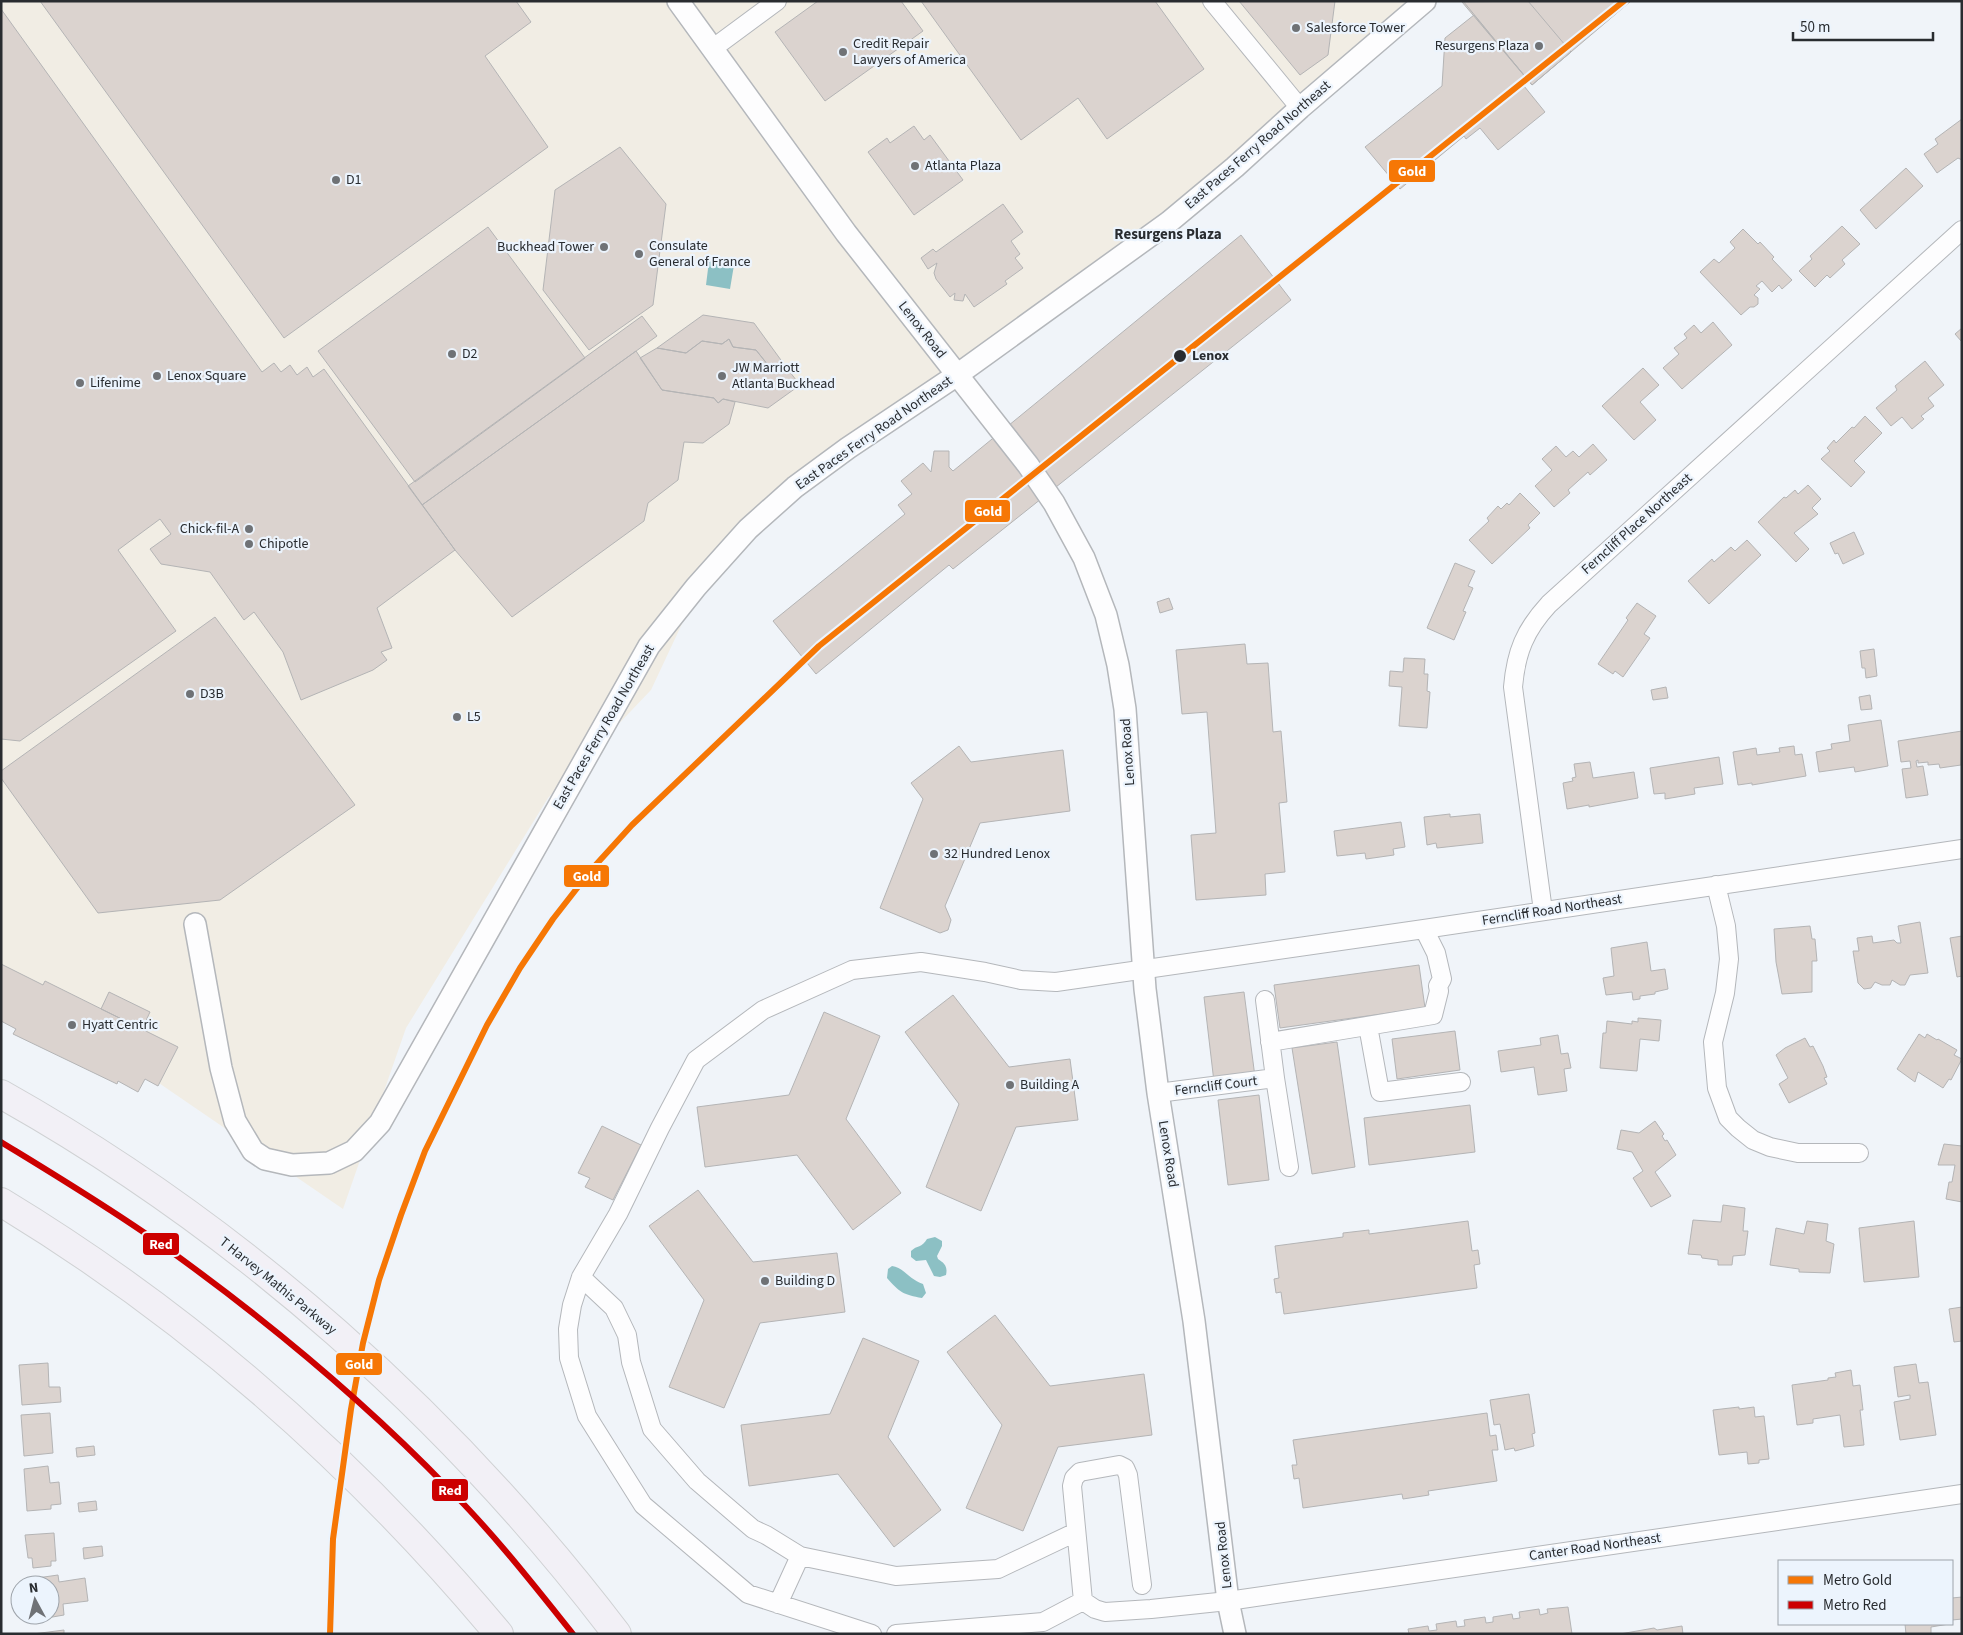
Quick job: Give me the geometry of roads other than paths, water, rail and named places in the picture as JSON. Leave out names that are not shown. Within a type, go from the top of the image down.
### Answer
[{"type":"highway","name":"T Harvey Mathis Parkway","points":[[1,1094],[130,1173],[186,1213],[294,1297],[346,1341],[396,1388],[492,1485],[567,1570],[616,1634]]},
{"type":"highway","points":[[1,1202],[78,1250],[131,1287],[235,1368],[284,1410],[425,1548],[499,1634]]},
{"type":"street","name":"Lenox Road","points":[[678,1],[846,233],[1028,465],[1054,503],[1084,558],[1106,615],[1118,666],[1125,709],[1143,970],[1158,1094],[1194,1321],[1228,1601],[1235,1634]]},
{"type":"street","points":[[712,49],[777,1]]},
{"type":"street","points":[[1212,1],[1300,108]]},
{"type":"street","name":"East Paces Ferry Road Northeast","points":[[195,924],[230,1103],[235,1121],[253,1151],[264,1159],[292,1165],[329,1163],[354,1151],[380,1122],[644,655],[696,587],[748,529],[795,487],[848,448],[957,376],[1169,222],[1425,1]]},
{"type":"street","name":"Ferncliff Place Northeast","points":[[1543,911],[1513,687],[1514,668],[1518,652],[1527,632],[1549,604],[1962,230]]},
{"type":"street","name":"Ferncliff Road Northeast","points":[[872,1634],[748,1594],[643,1505],[586,1416],[569,1358],[568,1329],[572,1305],[581,1277],[618,1214],[696,1060],[763,1010],[852,970],[920,962],[985,972],[1021,980],[1056,982],[1962,849]]},
{"type":"street","points":[[1716,885],[1726,926],[1729,959],[1725,993],[1713,1042],[1717,1088],[1728,1118],[1753,1140],[1770,1147],[1798,1153],[1859,1153]]},
{"type":"street","points":[[1270,1042],[1433,1015],[1439,991],[1438,986],[1432,981],[1429,960],[1417,930]]},
{"type":"street","name":"Ferncliff Court","points":[[1265,1000],[1289,1166]]},
{"type":"street","points":[[1368,1026],[1380,1092],[1460,1082]]},
{"type":"street","name":"Ferncliff Court","points":[[1158,1094],[1275,1078]]},
{"type":"street","points":[[581,1277],[614,1308],[627,1334],[631,1362],[652,1429],[697,1481],[753,1529],[800,1556],[896,1576],[998,1570],[1076,1532]]},
{"type":"street","points":[[896,1634],[1042,1622],[1082,1601],[1072,1486],[1074,1478],[1080,1472],[1119,1465],[1125,1468],[1128,1475],[1142,1585]]},
{"type":"street","name":"Canter Road Northeast","points":[[1082,1601],[1095,1609],[1105,1612],[1228,1601],[1962,1494]]},
{"type":"street","points":[[778,1604],[800,1556]]},
{"type":"water","points":[[709,261],[734,265],[730,289],[706,285]]},
{"type":"water","points":[[935,1237],[942,1241],[942,1246],[937,1256],[946,1269],[946,1275],[940,1277],[934,1276],[926,1260],[916,1261],[911,1257],[913,1249],[923,1244],[927,1239]]},
{"type":"water","points":[[892,1266],[923,1284],[926,1293],[922,1298],[902,1292],[891,1283],[887,1278],[888,1269]]},
{"type":"metro line","name":"Gold","points":[[330,1634],[333,1539],[351,1409],[363,1343],[379,1280],[401,1215],[425,1151],[487,1025],[520,968],[553,919],[592,869],[632,825],[819,646],[1624,1]]},
{"type":"metro line","name":"Red","points":[[1,1142],[162,1245],[238,1301],[311,1360],[416,1455],[466,1506],[573,1634]]},
{"type":"place","name":"Salesforce Tower","points":[[1296,28]]},
{"type":"place","name":"Resurgens Plaza","points":[[1539,46]]},
{"type":"place","name":"Credit Repair Lawyers of America","points":[[843,52]]},
{"type":"place","name":"Atlanta Plaza","points":[[915,166]]},
{"type":"place","name":"D1","points":[[336,180]]},
{"type":"place","name":"Buckhead Tower","points":[[604,247]]},
{"type":"place","name":"Consulate General of France","points":[[639,254]]},
{"type":"place","name":"D2","points":[[452,354]]},
{"type":"place","name":"Lenox","points":[[1180,356]]},
{"type":"place","name":"Lenox Square","points":[[157,376]]},
{"type":"place","name":"JW Marriott Atlanta Buckhead","points":[[722,376]]},
{"type":"place","name":"Lifenime","points":[[80,383]]},
{"type":"place","name":"Chick-fil-A","points":[[249,529]]},
{"type":"place","name":"Chipotle","points":[[249,544]]},
{"type":"place","name":"D3B","points":[[190,694]]},
{"type":"place","name":"L5","points":[[457,717]]},
{"type":"place","name":"32 Hundred Lenox","points":[[934,854]]},
{"type":"place","name":"Hyatt Centric","points":[[72,1025]]},
{"type":"place","name":"Building A","points":[[1010,1085]]},
{"type":"place","name":"Building D","points":[[765,1281]]},
{"type":"district","name":"Resurgens Plaza","points":[[1168,234]]}]
